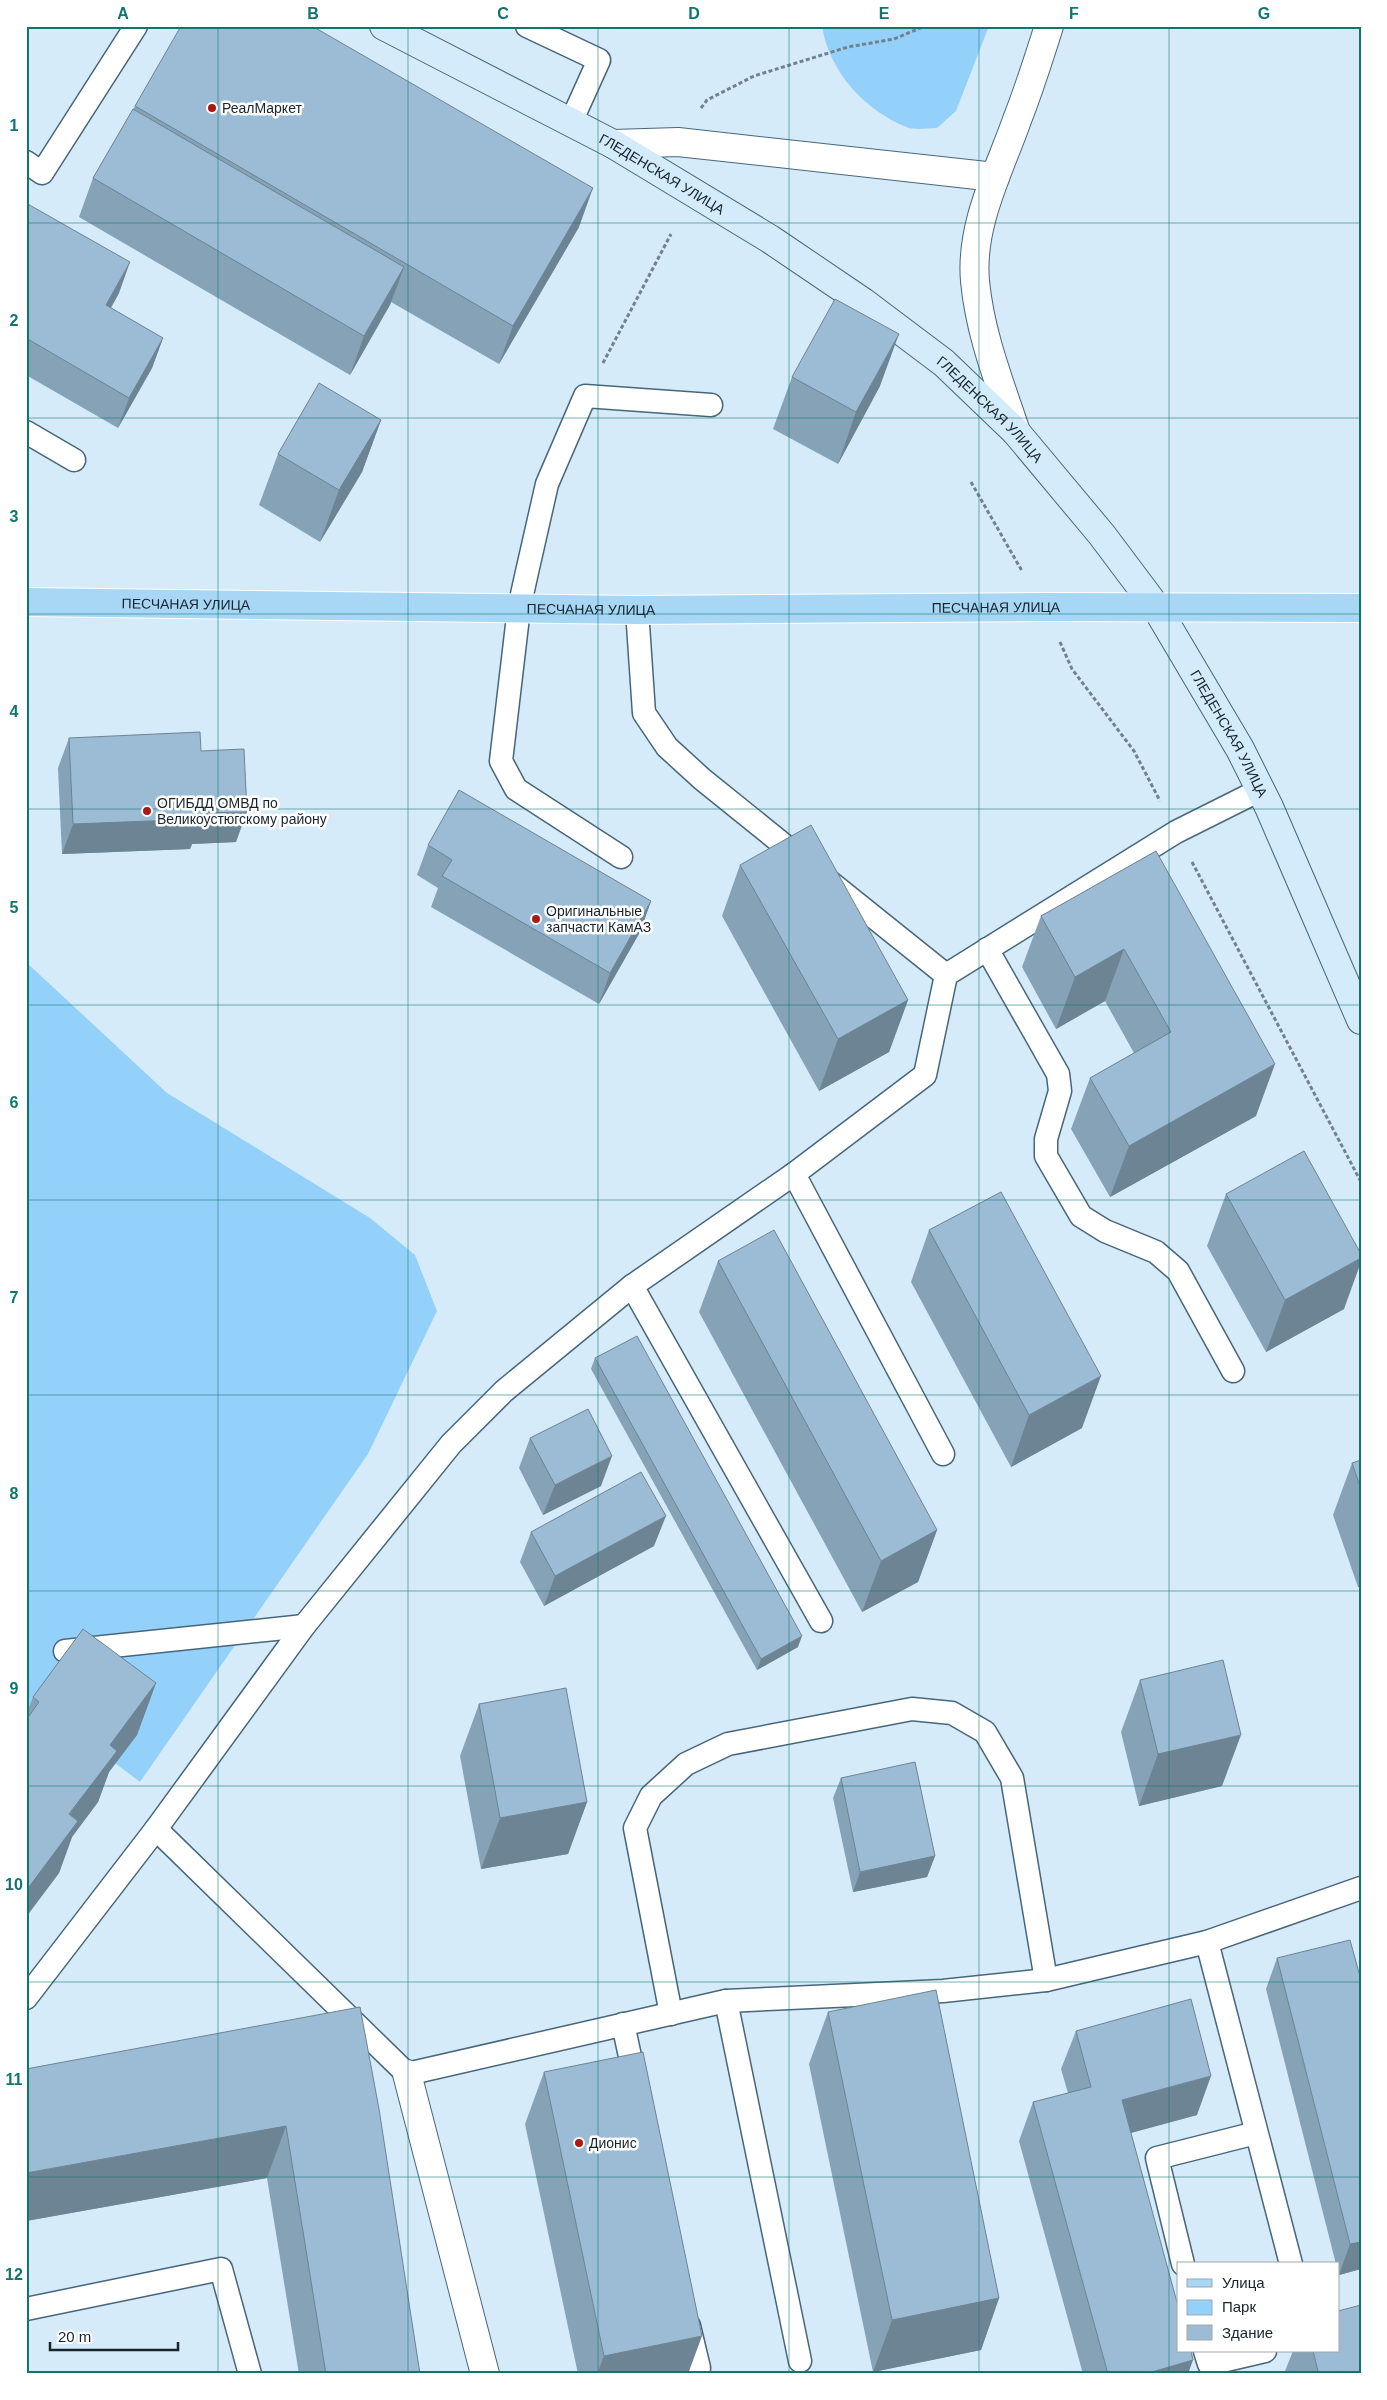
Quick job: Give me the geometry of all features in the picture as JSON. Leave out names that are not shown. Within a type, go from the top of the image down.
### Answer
[{"type":"main road","name":"ГЛЕДЕНСКАЯ УЛИЦА","points":[[399,30],[613,144],[770,239],[863,302],[944,363],[1016,432],[1102,535],[1156,607],[1240,749],[1260,790],[1361,1020]]},
{"type":"main road","name":"ПЕСЧАНАЯ УЛИЦА","points":[[26,602],[637,610],[1156,607],[1361,608]]},
{"type":"street","points":[[1016,432],[982,331],[975,279],[978,231],[995,177],[1017,120],[1049,26]]},
{"type":"street","points":[[613,144],[678,142],[995,177]]},
{"type":"street","points":[[407,2074],[485,2374]]},
{"type":"lane","points":[[26,162],[42,173],[136,26]]},
{"type":"lane","points":[[527,26],[599,60],[570,122]]},
{"type":"lane","points":[[621,856],[516,789],[501,761],[519,608],[547,484],[585,396],[711,405]]},
{"type":"lane","points":[[26,432],[74,460]]},
{"type":"lane","points":[[637,610],[644,713],[667,747],[702,779],[946,975]]},
{"type":"lane","points":[[26,1998],[156,1829],[304,1626],[451,1444],[504,1391],[632,1286],[794,1174],[925,1075],[946,975],[1176,832],[1260,790]]},
{"type":"lane","points":[[988,949],[1058,1074],[1060,1091],[1046,1139],[1046,1156],[1081,1216],[1105,1231],[1156,1252],[1178,1271],[1233,1371]]},
{"type":"lane","points":[[794,1174],[943,1454]]},
{"type":"lane","points":[[632,1286],[821,1621]]},
{"type":"lane","points":[[65,1652],[304,1626]]},
{"type":"lane","points":[[671,2014],[635,1828],[651,1796],[686,1764],[728,1744],[912,1709],[952,1713],[984,1732],[1012,1778],[1046,1980]]},
{"type":"lane","points":[[156,1829],[407,2074],[726,2001],[943,1991],[1046,1980],[1207,1942],[1361,1888]]},
{"type":"lane","points":[[1207,1942],[1290,2262]]},
{"type":"lane","points":[[726,2001],[800,2361]]},
{"type":"lane","points":[[623,2024],[640,2101]]},
{"type":"lane","points":[[1182,2262],[1156,2158],[1256,2133]]},
{"type":"lane","points":[[26,2309],[221,2269],[250,2374]]},
{"type":"lane","points":[[684,2301],[698,2368]]},
{"type":"lane","points":[[1205,2352],[1208,2364],[1261,2352]]},
{"type":"path","points":[[678,142],[707,100],[754,76],[848,47],[894,39],[925,26]]},
{"type":"path","points":[[585,396],[671,234]]},
{"type":"green space","points":[[822,26],[989,26],[956,111],[937,128],[919,129],[909,128],[893,121],[864,101],[841,74],[832,59]]},
{"type":"green space","points":[[26,962],[167,1093],[370,1218],[415,1255],[437,1311],[368,1454],[140,1782],[86,1741],[26,1707]]},
{"type":"building","points":[[181,26],[312,26],[593,188],[513,326],[135,106]]},
{"type":"building","points":[[133,109],[404,267],[364,336],[93,178]]},
{"type":"building","points":[[26,203],[130,262],[106,305],[163,338],[129,398],[26,338]]},
{"type":"building","points":[[835,299],[899,334],[856,412],[792,377]]},
{"type":"building","points":[[319,383],[381,420],[339,490],[278,454]]},
{"type":"building","points":[[200,732],[201,751],[244,749],[247,812],[200,813],[201,819],[73,824],[69,738]]},
{"type":"building","points":[[459,790],[651,901],[610,973],[442,876],[452,860],[428,845]]},
{"type":"building","points":[[811,825],[908,1000],[838,1039],[740,865]]},
{"type":"building","points":[[1156,851],[1275,1064],[1129,1146],[1090,1078],[1171,1032],[1124,949],[1075,977],[1041,916]]},
{"type":"building","points":[[1304,1151],[1361,1254],[1361,1258],[1285,1300],[1226,1194]]},
{"type":"building","points":[[1001,1192],[1101,1376],[1029,1415],[929,1230]]},
{"type":"building","points":[[774,1230],[937,1530],[881,1561],[718,1261]]},
{"type":"building","points":[[637,1336],[802,1636],[761,1659],[595,1358]]},
{"type":"building","points":[[588,1409],[612,1456],[555,1485],[530,1438]]},
{"type":"building","points":[[1361,1460],[1361,1489],[1352,1463]]},
{"type":"building","points":[[641,1472],[666,1516],[555,1576],[531,1532]]},
{"type":"building","points":[[83,1629],[156,1683],[110,1745],[117,1751],[69,1814],[78,1821],[26,1891],[26,1720],[39,1702],[33,1697]]},
{"type":"building","points":[[1223,1660],[1241,1735],[1158,1754],[1140,1680]]},
{"type":"building","points":[[566,1688],[587,1802],[500,1818],[479,1704]]},
{"type":"building","points":[[915,1762],[935,1856],[860,1872],[841,1778]]},
{"type":"building","points":[[1350,1940],[1361,1980],[1361,2242],[1350,2244],[1277,1958]]},
{"type":"building","points":[[936,1990],[999,2298],[892,2320],[828,2012]]},
{"type":"building","points":[[1191,1999],[1211,2076],[1122,2100],[1177,2302],[1177,2352],[1191,2352],[1193,2360],[1145,2374],[1108,2374],[1033,2102],[1091,2087],[1076,2031]]},
{"type":"building","points":[[360,2007],[379,2109],[420,2374],[326,2374],[286,2126],[26,2173],[26,2069]]},
{"type":"building","points":[[643,2052],[702,2336],[604,2356],[544,2072]]},
{"type":"building","points":[[1361,2305],[1361,2374],[1307,2374],[1318,2371],[1313,2352],[1340,2352],[1340,2310]]},
{"type":"place","name":"РеалМаркет","points":[[212,108]]},
{"type":"place","name":"ОГИБДД ОМВД по Великоустюгскому району","points":[[147,811]]},
{"type":"place","name":"Оригинальные запчасти КамАЗ","points":[[536,919]]},
{"type":"place","name":"Дионис","points":[[579,2143]]}]
